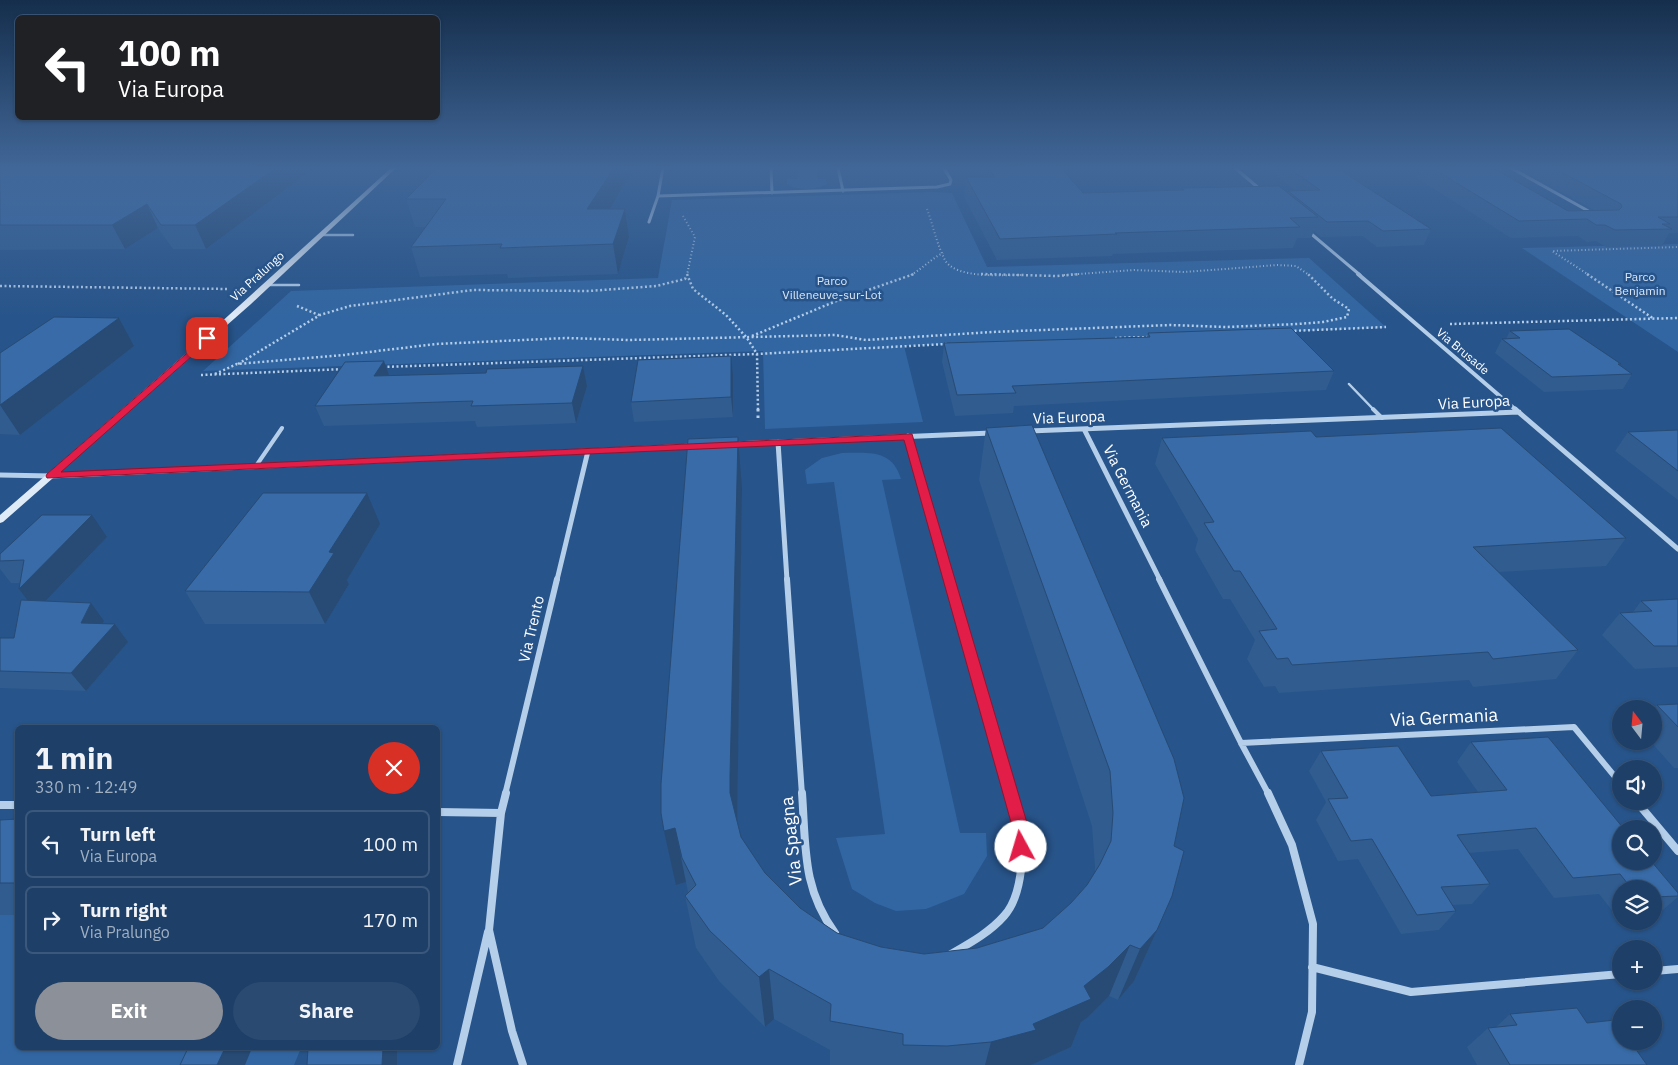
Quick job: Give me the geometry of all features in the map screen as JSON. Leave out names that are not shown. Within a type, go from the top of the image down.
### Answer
[{"type":"street","name":"Via Pralungo","points":[[0,520],[165,376],[341,218]]},
{"type":"street","points":[[649,222],[650,218]]},
{"type":"street","name":"Via Brusade","points":[[1302,226],[1678,549]]},
{"type":"street","name":"Via Europa","points":[[1025,431],[1519,412]]},
{"type":"street","name":"Via Germania","points":[[1084,429],[1241,743],[1278,808],[1292,845],[1313,924],[1312,1012],[1299,1065]]},
{"type":"street","points":[[730,444],[996,433]]},
{"type":"street","points":[[908,436],[1022,833],[1020,874],[1014,901],[999,920],[980,938],[941,957]]},
{"type":"street","name":"Via Spagna","points":[[778,442],[807,868],[811,894],[821,914],[837,936]]},
{"type":"street","points":[[0,474],[51,476],[702,446]]},
{"type":"street","name":"Via Trento","points":[[457,1065],[488,930],[501,813],[588,451]]},
{"type":"street","name":"Via Germania","points":[[1241,743],[1574,727],[1612,773]]},
{"type":"street","points":[[0,804],[15,805]]},
{"type":"street","points":[[1644,810],[1678,851]]},
{"type":"street","points":[[440,812],[501,813]]},
{"type":"street","name":"Via Trento","points":[[488,930],[512,1031],[523,1065]]},
{"type":"street","points":[[1312,967],[1411,992],[1612,975]]},
{"type":"street","points":[[1662,970],[1678,969]]},
{"type":"lane","points":[[323,235],[353,235]]},
{"type":"lane","points":[[263,287],[298,285]]},
{"type":"lane","points":[[1349,384],[1382,418]]},
{"type":"lane","points":[[256,466],[282,428]]},
{"type":"path","points":[[215,374],[237,364],[320,315],[350,306],[473,290],[565,292],[656,286],[685,279],[695,237],[684,218]]},
{"type":"path","points":[[237,364],[344,355],[436,344],[567,338],[747,338],[835,335],[866,340],[1001,331],[1160,325],[1198,327],[1254,326],[1329,322],[1347,317],[1349,309],[1332,298],[1305,271],[1296,266],[1184,272],[1134,270],[1057,276],[989,275],[958,270],[946,262],[931,218]]},
{"type":"path","points":[[1654,319],[1552,251],[1677,248]]},
{"type":"path","points":[[747,338],[834,302],[908,277],[927,266],[932,258],[943,253]]},
{"type":"path","points":[[687,275],[693,289],[726,315],[747,338],[756,354],[759,428]]},
{"type":"path","points":[[0,286],[263,287]]},
{"type":"path","points":[[1286,332],[1415,324],[1678,318]]},
{"type":"path","points":[[1107,338],[1157,336]]},
{"type":"path","points":[[380,368],[756,354],[948,344]]},
{"type":"path","points":[[165,376],[351,369]]},
{"type":"green space","name":"Parco Villeneuve-sur-Lot","points":[[669,218],[964,218],[987,267],[1309,258],[1387,328],[904,346],[923,422],[765,429],[763,351],[203,371],[291,291],[658,278]]},
{"type":"green space","name":"Parco Benjamin","points":[[1678,244],[1678,352],[1522,248]]},
{"type":"green space","points":[[842,453],[870,453],[885,458],[892,462],[901,479],[882,480],[960,833],[986,833],[987,856],[964,894],[926,909],[896,911],[875,903],[852,889],[836,838],[885,834],[834,482],[807,484],[805,470],[822,458]]},
{"type":"green space","points":[[0,838],[15,839],[15,1050],[300,1050],[294,1065],[0,1065]]},
{"type":"building","points":[[0,218],[124,218],[112,225],[0,225]]},
{"type":"building","points":[[156,218],[205,218],[195,225],[161,225]]},
{"type":"building","points":[[432,218],[622,218],[613,244],[500,248],[502,244],[411,247]]},
{"type":"building","points":[[988,218],[1298,218],[1290,218],[1300,227],[1115,233],[1117,234],[1000,239]]},
{"type":"building","points":[[1322,218],[1414,218],[1431,229],[1383,231],[1368,221],[1327,222]]},
{"type":"building","points":[[1514,218],[1659,218],[1670,224],[1662,224],[1672,229],[1615,230],[1605,225],[1596,225],[1587,219],[1519,221]]},
{"type":"building","points":[[54,317],[119,318],[0,405],[0,353]]},
{"type":"building","points":[[1291,328],[1334,371],[1012,386],[1016,393],[957,395],[944,343],[1150,337],[1148,333]]},
{"type":"building","points":[[1569,329],[1621,364],[1618,364],[1632,374],[1552,377],[1502,339],[1520,338],[1510,331]]},
{"type":"building","points":[[731,356],[731,397],[631,402],[638,360]]},
{"type":"building","points":[[384,361],[374,376],[486,373],[487,369],[583,366],[572,403],[471,406],[473,401],[315,406],[345,362]]},
{"type":"building","points":[[1032,425],[1174,759],[1184,798],[1174,846],[1184,851],[1172,896],[1157,930],[1140,949],[1130,945],[1108,967],[1084,986],[1091,999],[1033,1024],[1036,1030],[991,1042],[947,1046],[903,1045],[903,1034],[830,1021],[831,1004],[769,969],[759,977],[710,931],[685,896],[696,885],[682,858],[675,828],[664,831],[661,813],[661,784],[688,439],[738,437],[730,793],[741,837],[765,873],[800,908],[837,933],[881,947],[924,954],[977,948],[1043,928],[1071,903],[1087,885],[1111,841],[1113,813],[1110,771],[986,428]]},
{"type":"building","points":[[1501,428],[1626,538],[1473,547],[1578,650],[1493,659],[1488,652],[1292,665],[1288,658],[1277,659],[1259,631],[1277,629],[1240,571],[1234,571],[1204,523],[1214,522],[1162,438],[1311,431],[1316,437]]},
{"type":"building","points":[[1678,430],[1678,471],[1628,432]]},
{"type":"building","points":[[263,493],[367,493],[329,552],[334,553],[309,592],[185,591]]},
{"type":"building","points":[[42,515],[92,515],[19,589],[24,560],[0,561],[0,554]]},
{"type":"building","points":[[1678,599],[1678,646],[1654,646],[1620,613],[1652,611],[1641,601]]},
{"type":"building","points":[[21,600],[91,603],[81,623],[115,624],[71,673],[0,671],[0,638],[14,638]]},
{"type":"building","points":[[1678,704],[1678,727],[1662,710],[1662,705]]},
{"type":"building","points":[[1548,737],[1617,820],[1612,820],[1612,870],[1659,870],[1678,893],[1678,896],[1662,897],[1662,880],[1625,880],[1620,874],[1573,878],[1536,828],[1457,835],[1490,884],[1441,887],[1456,911],[1417,915],[1372,839],[1351,841],[1328,799],[1348,798],[1321,751],[1398,746],[1431,796],[1507,790],[1471,742]]},
{"type":"building","points":[[15,819],[15,883],[0,883],[0,820]]},
{"type":"building","points":[[1577,1008],[1587,1023],[1612,1020],[1612,1050],[1636,1050],[1647,1065],[1510,1065],[1488,1028],[1517,1025],[1510,1014]]},
{"type":"building","points":[[187,1050],[224,1050],[217,1065],[180,1065]]},
{"type":"building","points":[[308,1050],[383,1050],[382,1065],[307,1065]]},
{"type":"route","points":[[207,338],[102,433],[51,476],[908,436],[1022,833],[1021,847]]}]
